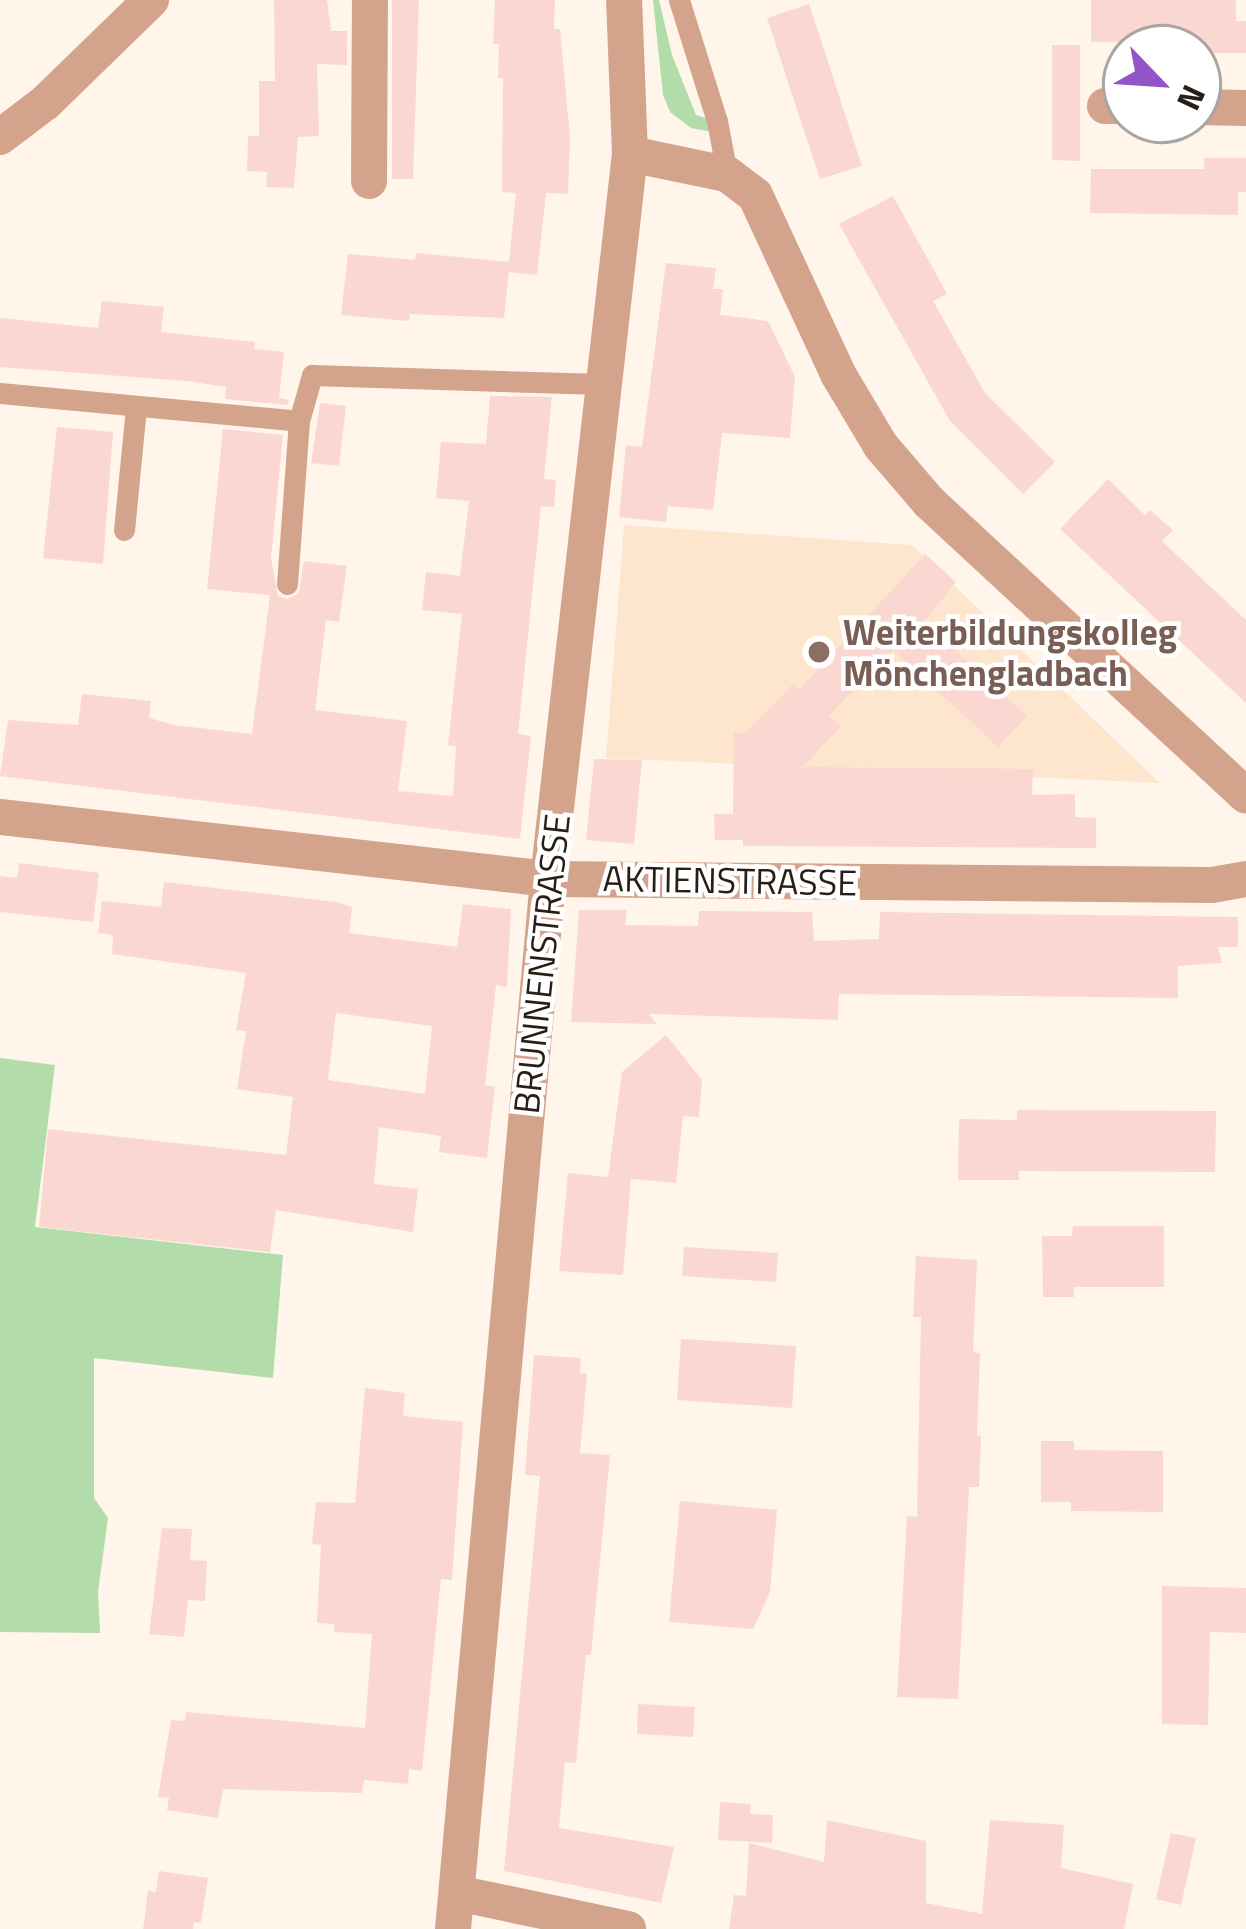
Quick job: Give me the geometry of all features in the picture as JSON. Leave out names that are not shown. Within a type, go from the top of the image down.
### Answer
[{"type":"street","points":[[0,137],[45,103],[151,0]]},
{"type":"street","points":[[368,181],[370,0]]},
{"type":"street","name":"BRUNNENSTRASSE","points":[[455,1911],[548,879],[630,154],[624,0]]},
{"type":"street","points":[[630,154],[727,174],[755,195],[838,374],[881,446],[929,502],[1246,796]]},
{"type":"street","name":"AKTIENSTRASSE","points":[[0,817],[548,879],[1190,885],[1246,879]]},
{"type":"street","points":[[455,1911],[628,1929]]},
{"type":"lane","points":[[679,2],[718,121],[727,174]]},
{"type":"lane","points":[[286,584],[298,421],[312,375],[602,384]]},
{"type":"lane","points":[[0,392],[298,421]]},
{"type":"lane","points":[[124,530],[136,407]]},
{"type":"shaded area","name":"Weiterbildungskolleg Mönchengladbach","points":[[624,525],[912,545],[1160,783],[606,758]]},
{"type":"green space","points":[[653,0],[659,0],[672,55],[696,115],[708,119],[712,132],[691,128],[670,112],[663,95]]},
{"type":"green space","points":[[0,1058],[55,1065],[35,1227],[283,1255],[273,1378],[94,1358],[94,1498],[108,1518],[98,1592],[100,1633],[0,1632]]},
{"type":"building","points":[[274,0],[327,0],[331,31],[347,31],[347,65],[317,64],[319,136],[298,137],[294,188],[266,187],[267,172],[247,171],[248,136],[259,136],[259,81],[275,81]]},
{"type":"building","points":[[392,0],[419,0],[413,179],[392,179]]},
{"type":"building","points":[[495,0],[555,0],[554,29],[560,29],[570,137],[568,194],[546,193],[537,275],[509,272],[504,318],[410,314],[409,321],[341,315],[348,254],[415,260],[416,253],[509,262],[516,193],[502,192],[503,78],[498,78],[499,44],[493,44]]},
{"type":"building","points":[[1091,0],[1236,0],[1236,21],[1246,21],[1246,53],[1222,53],[1222,24],[1102,24],[1102,42],[1091,42]]},
{"type":"building","points":[[809,4],[862,166],[820,179],[767,18]]},
{"type":"building","points":[[1052,45],[1080,45],[1080,161],[1052,160]]},
{"type":"building","points":[[1204,158],[1246,158],[1246,192],[1238,192],[1238,215],[1090,213],[1091,169],[1204,169]]},
{"type":"building","points":[[893,196],[947,294],[933,301],[985,393],[1055,462],[1023,494],[950,421],[839,224]]},
{"type":"building","points":[[666,263],[716,268],[713,289],[723,289],[720,315],[768,321],[795,377],[790,438],[722,433],[713,510],[668,506],[666,522],[619,517],[626,445],[642,447]]},
{"type":"building","points":[[102,301],[164,307],[161,332],[255,342],[254,349],[284,352],[279,398],[289,400],[288,405],[225,399],[226,387],[187,381],[0,367],[0,318],[98,328]]},
{"type":"building","points":[[490,396],[552,397],[544,479],[556,480],[554,507],[541,506],[518,734],[531,736],[520,839],[0,776],[8,720],[78,725],[82,694],[151,701],[149,718],[174,725],[252,734],[270,595],[207,589],[223,429],[283,435],[271,558],[278,596],[287,599],[299,593],[304,561],[347,566],[339,622],[326,620],[315,710],[407,721],[398,791],[453,796],[456,746],[448,745],[462,614],[422,610],[426,572],[460,576],[469,501],[436,498],[441,442],[486,444]]},
{"type":"building","points":[[320,403],[346,406],[339,466],[311,463]]},
{"type":"building","points":[[57,427],[113,432],[103,564],[43,558]]},
{"type":"building","points":[[1108,479],[1145,515],[1150,510],[1173,530],[1162,541],[1246,620],[1246,703],[1060,529]]},
{"type":"building","points":[[925,554],[956,582],[925,621],[1027,716],[998,747],[893,650],[829,716],[841,726],[803,767],[1033,769],[1032,795],[1075,794],[1075,817],[1096,818],[1096,848],[743,846],[743,840],[715,840],[714,814],[733,814],[734,733],[745,733],[794,683],[800,689]]},
{"type":"building","points":[[594,759],[642,760],[634,844],[586,840]]},
{"type":"building","points":[[19,863],[99,873],[93,922],[0,912],[0,876],[17,878]]},
{"type":"building","points":[[164,882],[336,902],[352,907],[349,933],[457,947],[463,904],[511,909],[507,987],[496,985],[485,1085],[495,1087],[487,1158],[439,1152],[441,1136],[379,1127],[374,1184],[418,1189],[413,1232],[276,1210],[270,1252],[39,1227],[48,1129],[286,1155],[293,1097],[237,1089],[246,1031],[236,1030],[246,973],[112,954],[113,935],[98,933],[102,901],[161,907]],"holes":[[[336,1013],[432,1026],[425,1094],[328,1080]]]},
{"type":"building","points":[[579,910],[627,910],[625,925],[698,926],[699,911],[812,912],[814,941],[879,939],[880,912],[1238,917],[1238,947],[1218,947],[1222,963],[1178,966],[1178,998],[839,994],[838,1020],[649,1014],[657,1024],[571,1022]]},
{"type":"building","points":[[666,1035],[702,1080],[699,1117],[683,1116],[676,1183],[631,1179],[623,1275],[559,1271],[568,1173],[608,1177],[622,1072]]},
{"type":"building","points":[[1017,1110],[1216,1111],[1215,1172],[1019,1171],[1019,1180],[958,1180],[959,1119],[1017,1120]]},
{"type":"building","points":[[1073,1226],[1164,1226],[1164,1287],[1074,1287],[1074,1297],[1043,1297],[1042,1236],[1072,1236]]},
{"type":"building","points":[[684,1247],[778,1253],[776,1282],[682,1276]]},
{"type":"building","points":[[916,1256],[977,1260],[973,1352],[980,1353],[979,1487],[969,1487],[958,1699],[897,1697],[907,1516],[917,1517],[921,1317],[913,1317]]},
{"type":"building","points":[[681,1339],[796,1346],[792,1408],[677,1400]]},
{"type":"building","points":[[534,1355],[581,1358],[580,1373],[587,1374],[580,1453],[610,1455],[591,1655],[586,1655],[576,1763],[565,1762],[559,1828],[674,1847],[661,1903],[504,1871],[540,1476],[525,1475]]},
{"type":"building","points":[[365,1388],[405,1393],[403,1416],[463,1422],[452,1580],[441,1579],[422,1771],[409,1769],[408,1784],[364,1780],[362,1793],[223,1789],[218,1818],[167,1810],[169,1798],[158,1797],[171,1720],[185,1721],[186,1712],[365,1728],[372,1634],[334,1632],[334,1624],[317,1623],[321,1545],[312,1544],[316,1502],[355,1503]]},
{"type":"building","points":[[1041,1441],[1074,1441],[1074,1450],[1163,1451],[1163,1512],[1071,1511],[1071,1502],[1041,1502]]},
{"type":"building","points":[[680,1501],[777,1510],[770,1592],[753,1629],[669,1622]]},
{"type":"building","points":[[162,1528],[192,1529],[190,1560],[207,1561],[205,1601],[188,1600],[184,1637],[149,1634]]},
{"type":"building","points":[[1162,1586],[1246,1588],[1246,1633],[1210,1632],[1208,1725],[1162,1724]]},
{"type":"building","points":[[638,1704],[695,1707],[693,1737],[637,1734]]},
{"type":"building","points":[[720,1802],[751,1804],[750,1814],[773,1815],[772,1843],[718,1840]]},
{"type":"building","points":[[827,1820],[926,1841],[926,1903],[982,1914],[990,1820],[1064,1825],[1061,1868],[1133,1884],[1124,1929],[729,1929],[734,1895],[746,1896],[749,1843],[824,1862]]},
{"type":"building","points":[[1171,1833],[1196,1838],[1181,1905],[1156,1899]]},
{"type":"building","points":[[159,1871],[208,1878],[201,1923],[194,1922],[193,1929],[143,1929],[148,1891],[156,1892]]},
{"type":"place","name":"Weiterbildungskolleg Mönchengladbach","points":[[819,652]]}]
